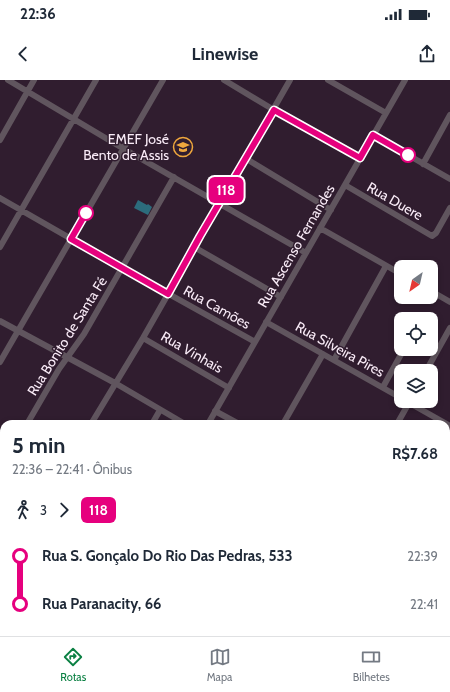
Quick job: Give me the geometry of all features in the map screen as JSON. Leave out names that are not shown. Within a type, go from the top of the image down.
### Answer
[{"type":"street","points":[[8,80],[124,149],[306,253]]},
{"type":"street","points":[[0,140],[34,80]]},
{"type":"street","points":[[0,247],[96,80]]},
{"type":"street","points":[[0,362],[163,80]]},
{"type":"street","points":[[224,80],[360,158]]},
{"type":"street","points":[[93,420],[143,338],[290,80]]},
{"type":"street","points":[[328,80],[386,113]]},
{"type":"street","name":"Rua Ascenso Fernandes","points":[[210,420],[405,80]]},
{"type":"street","points":[[423,164],[448,122],[450,115]]},
{"type":"street","points":[[373,135],[450,179]]},
{"type":"street","points":[[245,158],[331,210]]},
{"type":"street","name":"Rua Bonito de Santa Fé","points":[[29,420],[54,377],[84,334],[174,178]]},
{"type":"street","name":"Rua Duere","points":[[345,185],[432,236],[436,233],[450,208]]},
{"type":"street","name":"Rua Camões","points":[[0,198],[255,342]]},
{"type":"street","points":[[320,228],[394,270]]},
{"type":"street","points":[[194,247],[281,297]]},
{"type":"street","points":[[334,360],[386,266]]},
{"type":"street","points":[[438,295],[450,302]]},
{"type":"street","points":[[0,320],[178,420]]},
{"type":"street","name":"Rua Silveira Pires","points":[[266,322],[394,394]]},
{"type":"street","points":[[430,364],[450,328]]},
{"type":"street","name":"Rua Vinhais","points":[[143,338],[229,388]]},
{"type":"street","points":[[285,420],[323,354]]},
{"type":"street","points":[[382,387],[400,356]]},
{"type":"street","points":[[399,420],[405,408]]},
{"type":"street","points":[[418,408],[440,420]]},
{"type":"street","points":[[154,420],[160,410]]},
{"type":"street","points":[[216,411],[232,420]]},
{"type":"water","points":[[138,200],[152,207],[148,215],[134,208]]},
{"type":"bus line","name":"118","points":[[86,213],[71,239],[168,294],[200,236],[274,110],[360,158],[373,135],[408,155]]},
{"type":"place","name":"EMEF José Bento de Assis","points":[[183,147]]}]
